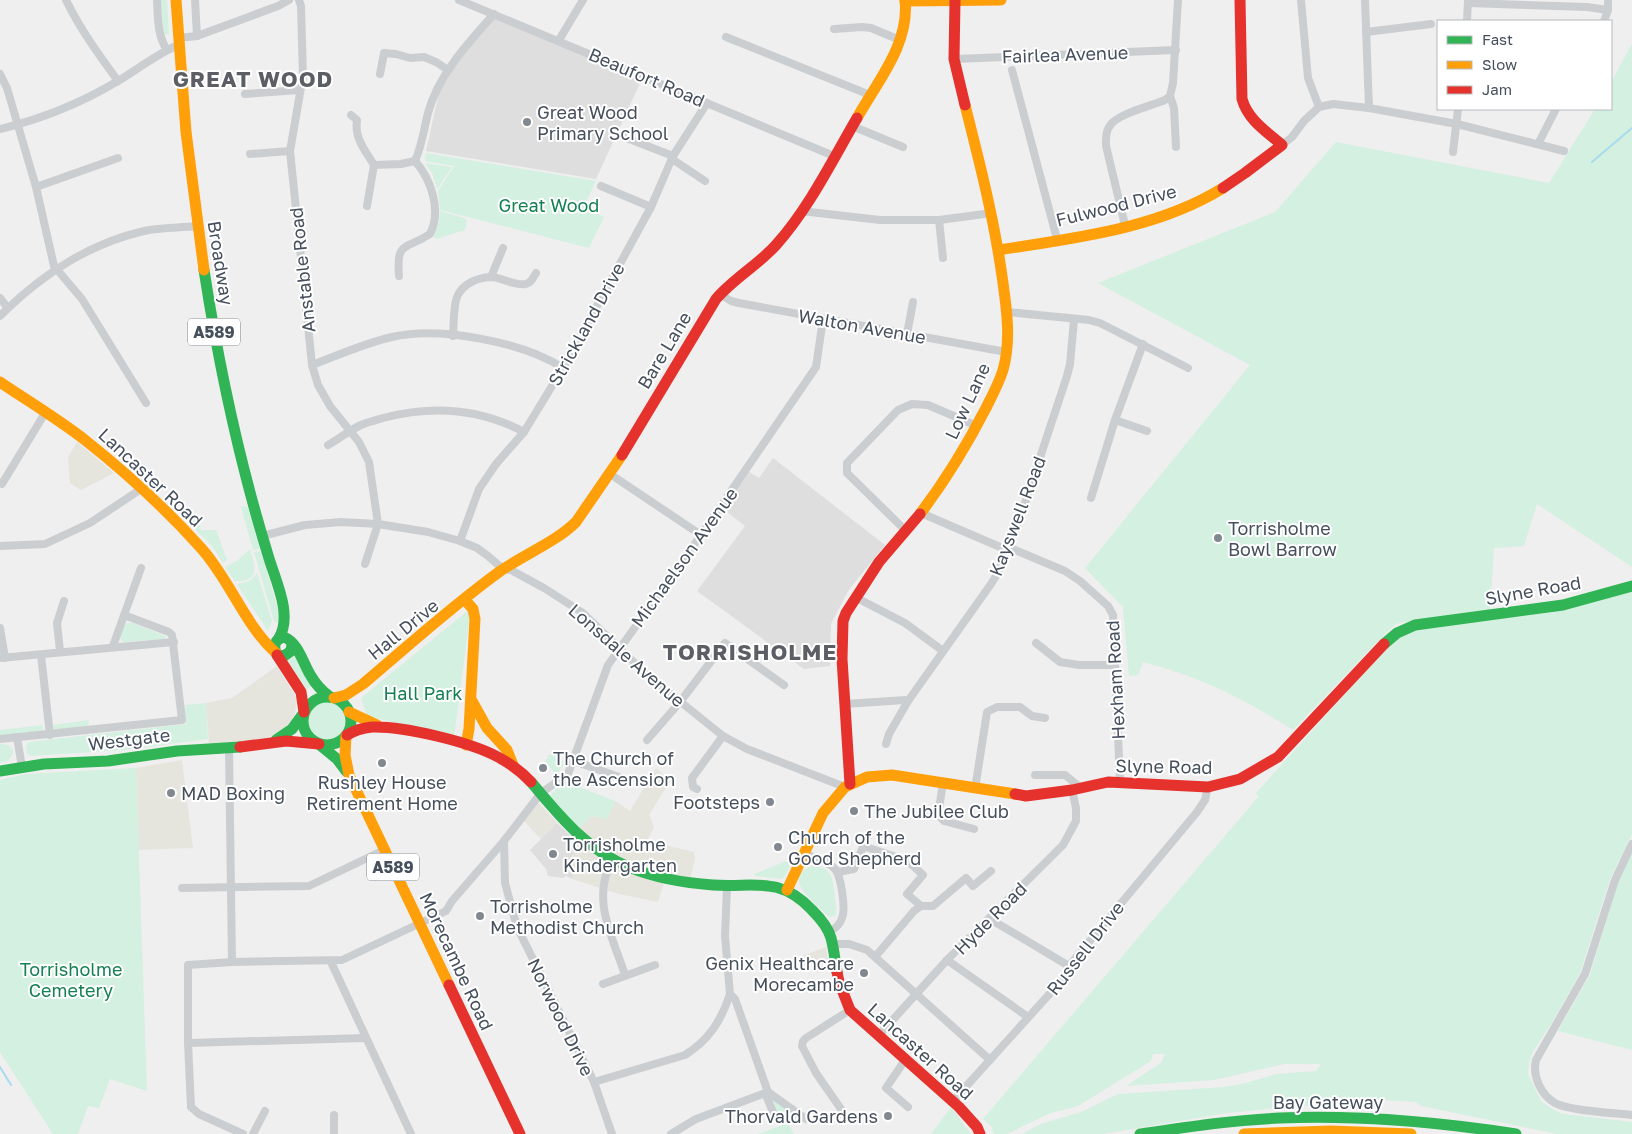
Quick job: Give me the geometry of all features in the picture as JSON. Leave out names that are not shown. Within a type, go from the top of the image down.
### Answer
[{"type":"main road","name":"Broadway","points":[[176,0],[174,44],[197,226],[219,359],[233,424],[262,536],[291,626],[291,644]]},
{"type":"main road","points":[[905,0],[1001,0]]},
{"type":"main road","name":"Bare Lane","points":[[465,600],[517,559],[567,531],[576,522],[610,474],[720,294],[762,260],[777,244],[801,211],[870,95],[900,40],[906,22],[905,0]]},
{"type":"main road","points":[[1240,0],[1242,99],[1244,108],[1249,116],[1282,145]]},
{"type":"main road","name":"Low Lane","points":[[847,785],[842,659],[846,613],[879,562],[942,486],[977,426],[996,388],[1003,369],[1006,352],[1007,312],[999,250],[992,213],[954,58],[955,1]]},
{"type":"main road","name":"Fulwood Drive","points":[[999,250],[1125,225],[1180,209],[1237,179],[1282,145]]},
{"type":"main road","name":"Lancaster Road","points":[[0,382],[84,439],[141,489],[203,550],[254,624],[264,642],[276,654],[301,692],[304,713]]},
{"type":"main road","name":"Slyne Road","points":[[847,785],[867,777],[886,775],[1026,796],[1076,789],[1094,784],[1120,782],[1208,787],[1240,779],[1278,757],[1380,647],[1397,633],[1415,625],[1563,604],[1632,586]]},
{"type":"main road","points":[[465,600],[475,614],[469,730],[466,745]]},
{"type":"main road","name":"Hall Drive","points":[[332,697],[346,695],[363,684],[465,600]]},
{"type":"main road","name":"Broadway","points":[[279,639],[284,629],[285,612]]},
{"type":"main road","name":"Lancaster Road","points":[[254,624],[265,635],[279,639]]},
{"type":"main road","points":[[276,654],[284,656],[288,655],[291,651],[291,644],[286,638],[279,639]]},
{"type":"main road","name":"A589","points":[[276,654],[273,647],[279,639]]},
{"type":"main road","name":"A589","points":[[291,644],[298,652],[312,680],[320,689],[341,702],[349,711],[351,723],[347,735]]},
{"type":"main road","name":"Hall Drive","points":[[349,711],[352,700],[363,684]]},
{"type":"main road","points":[[304,713],[312,701],[324,697],[332,697]]},
{"type":"main road","points":[[471,700],[487,728],[507,750],[514,766]]},
{"type":"main road","name":"Lancaster Road","points":[[349,711],[368,722],[388,728],[466,745],[494,755],[514,766],[541,793],[564,821],[586,842],[612,860],[633,869],[654,875],[714,885],[758,884],[787,890],[814,912],[829,932],[834,944],[839,982],[850,1010],[952,1102],[977,1127],[980,1134]]},
{"type":"main road","name":"A589","points":[[304,713],[303,727],[306,734],[311,740],[320,744]]},
{"type":"main road","name":"Westgate","points":[[262,745],[290,732],[304,713]]},
{"type":"main road","name":"Lancaster Road","points":[[347,735],[364,728],[388,728]]},
{"type":"main road","points":[[320,744],[334,744],[347,735]]},
{"type":"main road","name":"Morecambe Road","points":[[347,735],[345,755],[349,776]]},
{"type":"main road","name":"Westgate","points":[[0,771],[44,764],[108,762],[177,751],[299,741],[320,744]]},
{"type":"main road","name":"Morecambe Road","points":[[320,744],[337,759],[349,776],[520,1134]]},
{"type":"main road","points":[[787,890],[823,813],[847,785]]},
{"type":"main road","name":"Bay Gateway","points":[[1140,1134],[1221,1123],[1327,1118],[1432,1122],[1516,1134]]},
{"type":"main road","name":"Bay Gateway","points":[[1244,1134],[1331,1130],[1411,1134]]},
{"type":"street","points":[[66,0],[73,15],[98,54],[118,81]]},
{"type":"street","points":[[157,0],[158,25],[163,44],[174,44]]},
{"type":"street","points":[[195,0],[197,36]]},
{"type":"street","points":[[0,129],[18,125],[70,107],[118,81],[174,44],[278,6],[289,0]]},
{"type":"street","name":"Anstable Road","points":[[299,0],[301,6],[304,63],[290,151],[312,365],[318,385],[330,406],[352,431],[370,462],[378,524]]},
{"type":"street","name":"Beaufort Road","points":[[458,0],[559,40],[834,156]]},
{"type":"street","points":[[559,40],[583,0]]},
{"type":"street","points":[[1125,225],[1106,146],[1106,135],[1109,126],[1120,118],[1165,100],[1170,96],[1174,83],[1178,0]]},
{"type":"street","points":[[1301,0],[1308,78],[1319,107],[1333,104],[1369,108],[1457,124],[1564,151]]},
{"type":"street","points":[[1365,0],[1369,108]]},
{"type":"street","points":[[1604,20],[1608,10],[1608,0]]},
{"type":"street","points":[[1467,20],[1468,2],[1587,7],[1608,10]]},
{"type":"street","points":[[415,161],[427,126],[428,113],[436,92],[448,70],[494,14]]},
{"type":"street","points":[[1366,32],[1431,24]]},
{"type":"street","points":[[834,30],[871,28],[900,40]]},
{"type":"street","points":[[726,37],[870,95]]},
{"type":"street","name":"Fairlea Avenue","points":[[954,58],[1176,50]]},
{"type":"street","points":[[380,74],[384,54],[396,54],[410,58],[424,57],[448,70]]},
{"type":"street","points":[[1012,70],[1057,239]]},
{"type":"street","points":[[0,74],[7,88],[36,187],[50,254],[56,269],[82,299],[146,403]]},
{"type":"street","points":[[245,94],[300,90]]},
{"type":"street","points":[[1170,96],[1174,108],[1176,147]]},
{"type":"street","name":"Strickland Drive","points":[[460,541],[479,489],[496,464],[524,432],[563,368],[651,207],[673,158],[707,103]]},
{"type":"street","name":"Fulwood Drive","points":[[1282,145],[1292,137],[1304,121],[1319,107]]},
{"type":"street","points":[[1453,152],[1458,110]]},
{"type":"street","points":[[1538,144],[1555,110]]},
{"type":"street","points":[[357,118],[355,129],[357,138],[374,165],[367,206]]},
{"type":"street","points":[[852,126],[903,147]]},
{"type":"street","points":[[624,137],[673,158],[705,181]]},
{"type":"street","points":[[250,154],[290,151]]},
{"type":"street","points":[[36,187],[118,158]]},
{"type":"street","points":[[374,165],[401,164],[415,161]]},
{"type":"street","points":[[399,276],[398,258],[406,245],[423,239],[430,234],[435,220],[434,197],[425,174],[415,161]]},
{"type":"street","points":[[602,186],[651,207]]},
{"type":"street","points":[[801,211],[880,220],[939,220],[992,213]]},
{"type":"street","points":[[939,220],[943,258]]},
{"type":"street","points":[[0,316],[34,286],[80,254],[122,236],[146,230],[197,226]]},
{"type":"street","points":[[492,277],[503,248]]},
{"type":"street","points":[[388,256],[398,258]]},
{"type":"street","points":[[453,336],[456,298],[468,284],[478,279],[492,277],[516,284],[525,284],[531,282],[536,273]]},
{"type":"street","name":"Walton Avenue","points":[[720,294],[731,301],[739,303],[1006,352]]},
{"type":"street","points":[[0,298],[8,308]]},
{"type":"street","points":[[907,334],[914,302]]},
{"type":"street","points":[[1007,312],[1089,320],[1100,323],[1189,367]]},
{"type":"street","name":"Michaelson Avenue","points":[[188,1043],[188,965],[232,962],[332,962],[350,957],[446,910],[504,841],[541,793],[568,774],[608,665],[702,535],[816,368],[823,318]]},
{"type":"street","name":"Kayswell Road","points":[[886,744],[889,734],[908,701],[991,584],[1008,548],[1020,518],[1067,376],[1074,320]]},
{"type":"street","points":[[312,365],[369,343],[394,336],[418,334],[453,336],[503,344],[526,350],[563,368]]},
{"type":"street","points":[[1091,498],[1115,420],[1143,344]]},
{"type":"street","points":[[906,531],[847,473],[847,463],[898,410],[912,404],[928,405],[977,426]]},
{"type":"street","points":[[328,445],[361,424],[400,414],[433,409],[472,412],[512,425],[524,432]]},
{"type":"street","points":[[2,484],[45,412]]},
{"type":"street","points":[[1115,420],[1147,431]]},
{"type":"street","points":[[610,474],[702,535]]},
{"type":"street","points":[[0,546],[45,544],[90,523],[141,489]]},
{"type":"street","name":"Hexham Road","points":[[920,513],[1066,571],[1108,606],[1113,615],[1120,782]]},
{"type":"street","name":"Lonsdale Avenue","points":[[262,536],[305,525],[341,522],[378,524],[428,532],[477,548],[503,569],[511,570],[583,613],[646,674],[723,736],[746,749],[847,785]]},
{"type":"street","points":[[365,564],[378,524]]},
{"type":"street","points":[[113,646],[141,568]]},
{"type":"street","points":[[855,597],[905,623],[942,651]]},
{"type":"street","points":[[60,651],[57,623],[64,600]]},
{"type":"street","points":[[0,739],[182,720],[172,635],[169,632],[124,615]]},
{"type":"street","points":[[0,628],[2,658],[113,646],[174,642]]},
{"type":"street","points":[[647,740],[680,702],[725,643],[784,685]]},
{"type":"street","points":[[1036,643],[1060,662],[1079,666],[1114,665]]},
{"type":"street","points":[[41,655],[50,735]]},
{"type":"street","points":[[844,704],[908,701]]},
{"type":"street","points":[[975,789],[988,712],[996,707],[1020,707],[1032,716],[1045,718]]},
{"type":"street","points":[[697,789],[693,787],[692,778],[723,736]]},
{"type":"street","points":[[17,737],[22,767]]},
{"type":"street","points":[[229,748],[232,962]]},
{"type":"street","points":[[574,761],[619,778]]},
{"type":"street","points":[[1035,775],[1065,774],[1076,789]]},
{"type":"street","points":[[943,783],[938,815],[944,822],[974,829]]},
{"type":"street","name":"Russell Drive","points":[[952,1102],[1063,979],[1069,966],[1197,812],[1205,800],[1208,787]]},
{"type":"street","name":"Hyde Road","points":[[879,1035],[947,960],[1063,845],[1076,821],[1076,789]]},
{"type":"street","points":[[838,872],[854,869],[868,834]]},
{"type":"street","name":"Norwood Drive","points":[[504,841],[505,883],[517,927],[594,1082],[612,1134]]},
{"type":"street","points":[[1632,844],[1615,880],[1585,974],[1536,1060],[1535,1076],[1539,1085],[1555,1103],[1568,1107],[1632,1115]]},
{"type":"street","points":[[863,846],[908,861],[923,875],[907,894],[921,906]]},
{"type":"street","points":[[182,888],[309,886],[384,850]]},
{"type":"street","points":[[804,853],[829,864],[838,872],[843,916],[839,925],[829,932]]},
{"type":"street","points":[[612,860],[603,883],[602,902],[625,975]]},
{"type":"street","points":[[875,957],[914,911],[921,906],[933,906],[966,878],[973,886],[991,871]]},
{"type":"street","points":[[594,1082],[685,1055],[697,1048],[717,1026],[730,994],[725,936],[727,886]]},
{"type":"street","points":[[990,918],[1069,966]]},
{"type":"street","points":[[834,944],[856,945],[868,950],[990,1060]]},
{"type":"street","points":[[947,960],[1028,1017]]},
{"type":"street","points":[[332,962],[411,1134]]},
{"type":"street","points":[[603,984],[655,965]]},
{"type":"street","points":[[730,994],[735,999],[775,1117]]},
{"type":"street","points":[[841,1108],[816,1072],[802,1046],[806,1038],[850,1010]]},
{"type":"street","points":[[243,1134],[198,1114],[191,1107],[188,1043],[366,1038]]},
{"type":"street","points":[[905,1060],[886,1088],[908,1107]]},
{"type":"street","points":[[767,1092],[806,1119]]},
{"type":"street","points":[[671,1134],[696,1119],[767,1092]]},
{"type":"street","points":[[253,1134],[265,1111]]},
{"type":"street","points":[[334,1115],[334,1134]]},
{"type":"shaded area","name":"Great Wood Primary School","points":[[492,15],[641,81],[596,179],[426,151],[439,93],[461,56]]},
{"type":"shaded area","points":[[77,442],[114,473],[81,490],[70,483],[68,457]]},
{"type":"shaded area","points":[[773,458],[885,545],[848,591],[831,624],[830,666],[804,669],[697,591],[745,526],[722,508],[748,471],[759,478]]},
{"type":"shaded area","points":[[277,666],[297,699],[295,713],[291,721],[279,733],[260,740],[209,744],[206,703],[232,698]]},
{"type":"shaded area","points":[[182,760],[193,848],[138,850],[136,768]]},
{"type":"shaded area","points":[[656,768],[670,781],[649,815],[654,827],[647,841],[694,852],[695,859],[689,882],[665,879],[658,902],[619,894],[572,879],[574,872],[572,858],[577,842],[578,829],[591,816],[607,819],[615,801],[630,811]]},
{"type":"shaded area","points":[[539,803],[557,823],[541,839],[524,821]]},
{"type":"shaded area","name":"Torrisholme Kindergarten","points":[[557,823],[577,842],[572,858],[574,872],[572,879],[566,876],[563,878],[548,876],[546,869],[530,850]]},
{"type":"shaded area","points":[[826,947],[829,967],[816,973],[812,963],[805,965],[802,956]]},
{"type":"green space","points":[[161,0],[167,0],[169,34],[163,35]]},
{"type":"green space","points":[[1632,44],[1632,567],[1537,504],[1524,546],[1494,548],[1490,612],[1396,624],[1293,730],[1239,698],[1184,674],[1143,662],[1138,675],[1129,676],[1123,607],[1085,568],[1250,365],[1098,283],[1275,212],[1336,142],[1549,183],[1594,110],[1612,110],[1612,80]]},
{"type":"green space","name":"Great Wood","points":[[426,153],[596,181],[584,206],[604,217],[589,248],[440,210],[438,191],[454,166],[425,161]]},
{"type":"green space","points":[[425,163],[452,167],[437,189],[432,173]]},
{"type":"green space","points":[[440,211],[467,219],[465,230],[436,239],[434,237]]},
{"type":"green space","points":[[241,507],[248,508],[260,549],[253,550]]},
{"type":"green space","points":[[195,515],[201,530],[216,530],[227,560],[223,563],[213,547],[188,522]]},
{"type":"green space","points":[[250,549],[254,572],[249,579],[235,581],[225,567],[238,560]]},
{"type":"green space","points":[[261,551],[281,625],[274,621],[254,552]]},
{"type":"green space","points":[[257,573],[272,621],[268,631],[237,584],[248,581]]},
{"type":"green space","points":[[1632,591],[1632,834],[1610,879],[1580,973],[1553,1021],[1532,1053],[1528,1074],[1541,1101],[1556,1111],[1564,1114],[1632,1122],[1632,1134],[1557,1134],[1421,1106],[1416,1102],[1341,1098],[1336,1103],[1227,1113],[1103,1134],[1022,1134],[1041,1124],[1081,1112],[1118,1094],[1224,1087],[1276,1074],[1316,1071],[1321,1064],[1284,1064],[1214,1080],[1126,1086],[1161,1063],[1165,1054],[1153,1054],[1151,1061],[1078,1106],[1048,1114],[1007,1134],[994,1134],[991,1126],[983,1119],[1259,796],[1255,794],[1394,640],[1416,630]]},
{"type":"green space","name":"Hall Park","points":[[471,608],[454,737],[367,716],[361,698]]},
{"type":"green space","points":[[126,623],[133,623],[165,636],[165,639],[123,642],[120,638],[121,631]]},
{"type":"green space","points":[[295,656],[312,686],[304,691],[286,662]]},
{"type":"green space","points":[[326,702],[340,707],[345,721],[340,735],[326,740],[312,735],[307,721],[312,707]]},
{"type":"green space","points":[[206,703],[208,739],[124,750],[30,756],[26,751],[29,742],[186,724],[185,705]]},
{"type":"green space","points":[[89,720],[88,726],[55,730],[52,725]]},
{"type":"green space","points":[[43,725],[43,730],[40,732],[0,736],[0,730]]},
{"type":"green space","points":[[0,744],[8,745],[13,750],[13,754],[8,761],[0,763]]},
{"type":"green space","points":[[554,752],[565,763],[556,775],[545,760],[548,758],[547,756]]},
{"type":"green space","name":"Torrisholme Cemetery","points":[[136,768],[147,1091],[110,1079],[99,1108],[88,1106],[78,1134],[53,1134],[0,1052],[0,780],[25,774]]},
{"type":"green space","points":[[564,781],[615,801],[607,819],[591,816],[578,829],[549,797]]},
{"type":"green space","points":[[1632,852],[1632,1050],[1558,1031],[1590,975],[1618,882]]},
{"type":"green space","points":[[789,860],[791,864],[785,876],[781,879],[755,876],[754,874]]},
{"type":"green space","points":[[811,866],[823,868],[830,875],[834,890],[836,915],[828,916],[803,891],[799,877],[802,871]]},
{"type":"green space","points":[[769,1096],[796,1117],[775,1123],[774,1121],[779,1118]]},
{"type":"green space","points":[[951,1107],[971,1134],[931,1134]]},
{"type":"green space","points":[[788,1123],[794,1134],[758,1134]]},
{"type":"waterway","points":[[1592,162],[1632,128]]},
{"type":"waterway","points":[[0,1067],[11,1085]]},
{"type":"traffic: fast","points":[[204,270],[223,378],[239,449],[284,608],[283,629],[279,638]]},
{"type":"traffic: fast","points":[[1384,644],[1397,633],[1415,625],[1563,605],[1632,586]]},
{"type":"traffic: fast","points":[[292,644],[291,651],[284,656],[277,655],[275,649],[276,641],[284,637],[289,640],[297,649],[315,682],[330,697]]},
{"type":"traffic: fast","points":[[322,697],[332,697],[341,701],[347,707],[351,721],[347,735],[341,741],[332,745],[322,745],[313,741],[307,735],[303,726],[303,716],[307,707],[313,701],[322,697]]},
{"type":"traffic: fast","points":[[276,740],[292,729],[303,714]]},
{"type":"traffic: fast","points":[[320,745],[337,759],[346,771]]},
{"type":"traffic: fast","points":[[0,771],[44,764],[108,761],[177,751],[240,747]]},
{"type":"traffic: fast","points":[[531,782],[564,820],[588,843],[631,868],[651,875],[682,881],[713,885],[754,885],[777,888],[800,899],[826,926],[832,942],[837,972]]},
{"type":"traffic: fast","points":[[1140,1134],[1245,1120],[1310,1117],[1398,1120],[1516,1134]]},
{"type":"traffic: slow","points":[[176,0],[186,132],[204,270]]},
{"type":"traffic: slow","points":[[857,118],[897,47],[905,16],[905,0]]},
{"type":"traffic: slow","points":[[905,1],[1001,0]]},
{"type":"traffic: slow","points":[[920,514],[955,463],[986,408],[1001,375],[1007,349],[1007,315],[1000,261],[987,194],[965,105]]},
{"type":"traffic: slow","points":[[999,250],[1085,236],[1143,222],[1198,202],[1223,188]]},
{"type":"traffic: slow","points":[[0,382],[54,417],[85,440],[160,506],[201,548],[255,629],[276,653]]},
{"type":"traffic: slow","points":[[334,698],[346,695],[363,684],[447,612],[499,572],[568,529],[576,522],[622,455]]},
{"type":"traffic: slow","points":[[465,600],[473,609],[475,619],[469,729],[466,745]]},
{"type":"traffic: slow","points":[[472,701],[487,728],[507,750],[513,765]]},
{"type":"traffic: slow","points":[[349,712],[377,725]]},
{"type":"traffic: slow","points":[[346,736],[345,755],[349,775],[449,985]]},
{"type":"traffic: slow","points":[[787,890],[823,813],[845,787],[867,777],[892,775],[1015,794]]},
{"type":"traffic: slow","points":[[1244,1134],[1331,1131],[1411,1134]]},
{"type":"traffic: jam","points":[[1223,188],[1282,145],[1253,119],[1242,99],[1240,0]]},
{"type":"traffic: jam","points":[[955,1],[954,59],[965,105]]},
{"type":"traffic: jam","points":[[622,455],[716,299],[762,259],[788,231],[820,184],[857,118]]},
{"type":"traffic: jam","points":[[850,784],[842,659],[843,621],[846,613],[879,562],[920,514]]},
{"type":"traffic: jam","points":[[1015,794],[1026,796],[1072,790],[1108,782],[1208,787],[1240,779],[1278,757],[1384,644]]},
{"type":"traffic: jam","points":[[277,655],[301,692],[304,712]]},
{"type":"traffic: jam","points":[[347,735],[372,727],[385,727],[436,736],[486,751],[516,768],[531,782]]},
{"type":"traffic: jam","points":[[240,747],[286,741],[319,744]]},
{"type":"traffic: jam","points":[[837,972],[850,1010],[959,1107],[977,1127],[980,1134]]},
{"type":"traffic: jam","points":[[449,985],[520,1134]]},
{"type":"place","name":"Great Wood Primary School","points":[[527,122]]},
{"type":"place","name":"Torrisholme Bowl Barrow","points":[[1218,538]]},
{"type":"place","name":"Rushley House Retirement Home","points":[[382,763]]},
{"type":"place","name":"The Church of the Ascension","points":[[543,768]]},
{"type":"place","name":"MAD Boxing","points":[[171,793]]},
{"type":"place","name":"Footsteps","points":[[770,802]]},
{"type":"place","name":"The Jubilee Club","points":[[854,811]]},
{"type":"place","name":"Church of the Good Shepherd","points":[[778,847]]},
{"type":"place","name":"Torrisholme Kindergarten","points":[[553,854]]},
{"type":"place","name":"Torrisholme Methodist Church","points":[[480,916]]},
{"type":"place","name":"Genix Healthcare Morecambe","points":[[864,973]]},
{"type":"place","name":"Thorvald Gardens","points":[[888,1116]]},
{"type":"district","name":"GREAT WOOD","points":[[253,78]]},
{"type":"district","name":"TORRISHOLME","points":[[750,651]]}]
